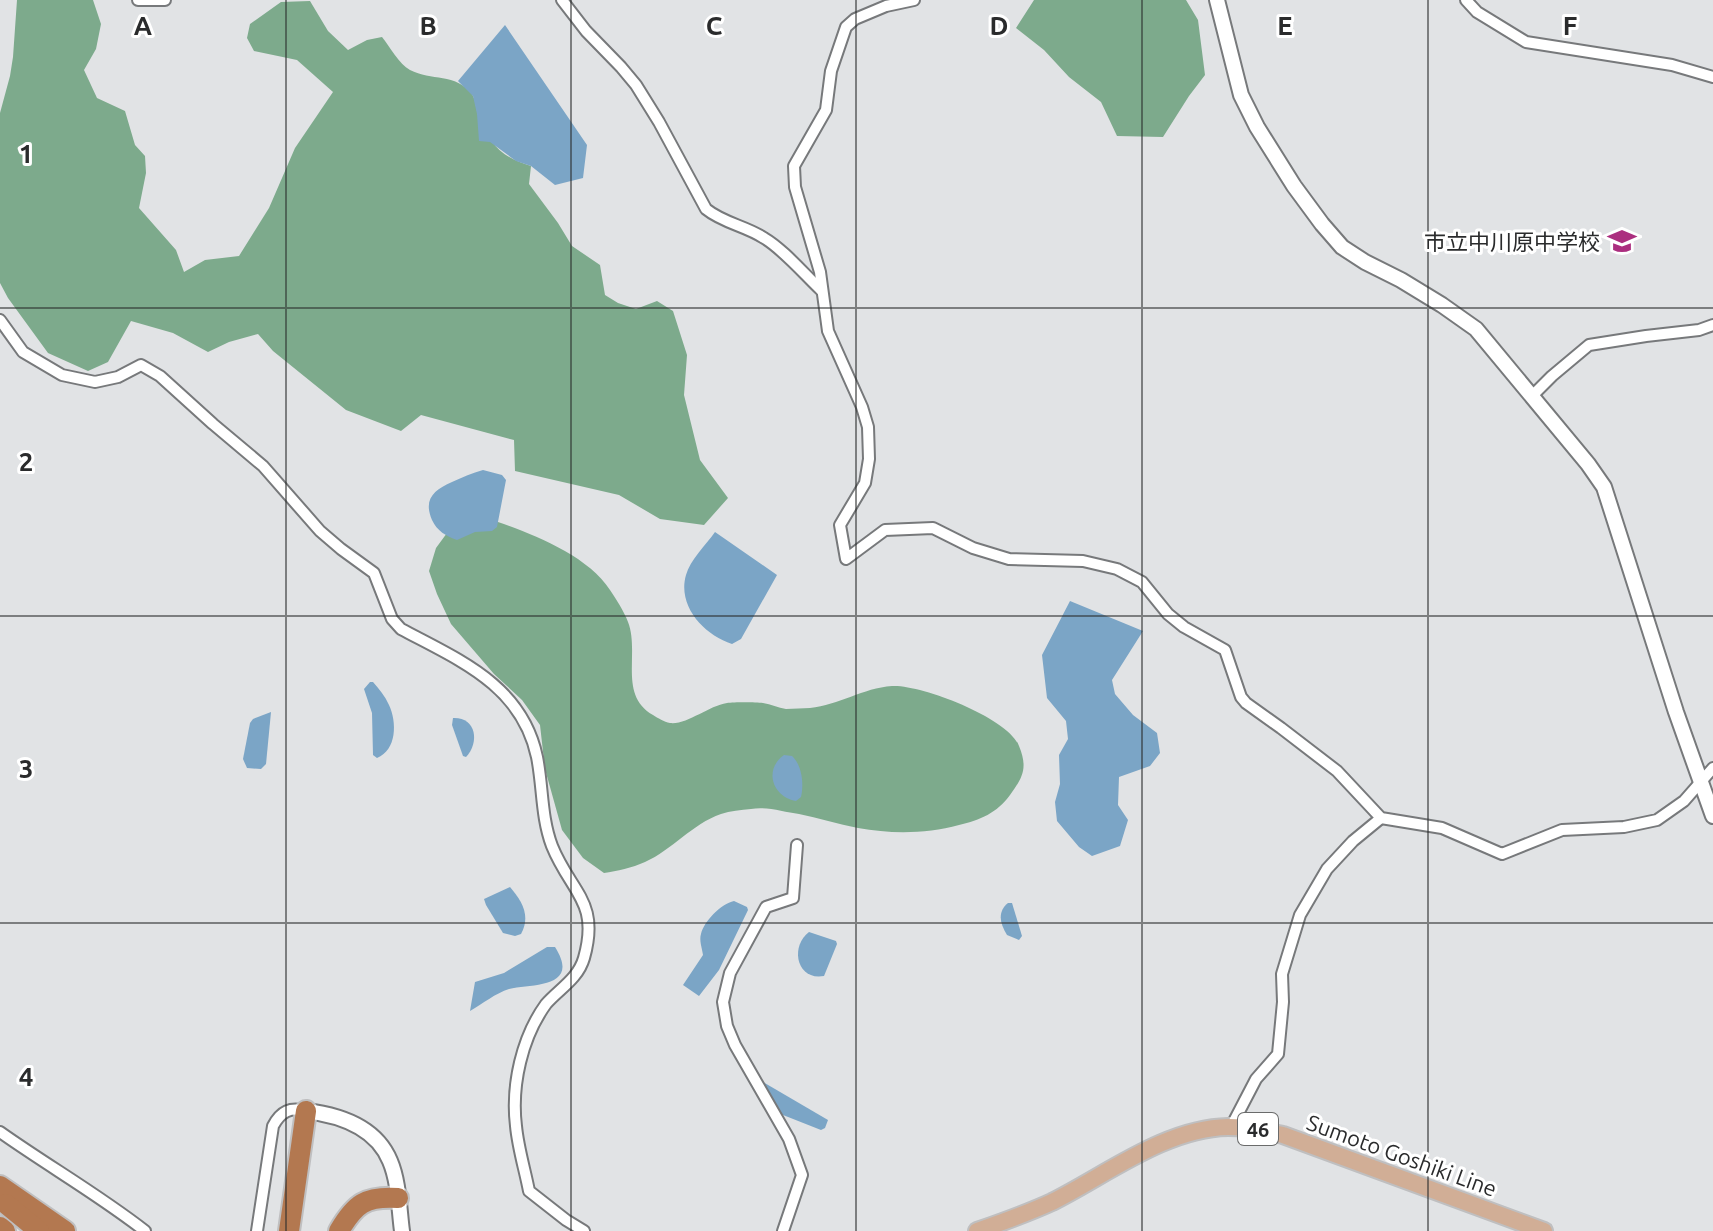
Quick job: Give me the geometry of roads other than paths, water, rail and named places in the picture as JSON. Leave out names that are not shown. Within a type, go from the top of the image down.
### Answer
[{"type":"highway","points":[[289,1231],[306,1111]]},
{"type":"highway","points":[[0,1186],[65,1231]]},
{"type":"highway","points":[[339,1231],[354,1209],[363,1202],[382,1197],[398,1198]]},
{"type":"highway","points":[[0,1198],[39,1231]]},
{"type":"main road","points":[[1217,0],[1241,95],[1294,186],[1322,224],[1342,247],[1442,305],[1476,329],[1604,487],[1676,712],[1713,816]]},
{"type":"main road","points":[[306,1111],[345,1119],[383,1148],[391,1162],[402,1231]]},
{"type":"main road","name":"Sumoto Goshiki Line","points":[[977,1231],[1052,1202],[1160,1144],[1198,1132],[1231,1127],[1283,1135],[1544,1231]]},
{"type":"street","points":[[138,0],[165,0]]},
{"type":"street","points":[[562,0],[636,85],[706,209],[767,239],[821,290]]},
{"type":"street","points":[[914,0],[886,6],[855,19],[846,27],[831,71],[826,110],[794,166],[795,187],[820,272],[828,331],[868,427],[869,459],[865,483],[840,525],[846,559],[885,530],[933,528],[973,548],[1009,559],[1083,561],[1117,569],[1142,582],[1168,614],[1184,627],[1225,650],[1241,697],[1246,703],[1337,771],[1381,818],[1442,828],[1502,854],[1562,830],[1624,827],[1657,820],[1684,801],[1713,768]]},
{"type":"street","points":[[1466,0],[1477,12],[1526,42],[1672,65],[1713,77]]},
{"type":"street","points":[[0,320],[23,352],[62,375],[95,382],[118,377],[141,365],[160,376],[263,466],[320,531],[374,573],[392,619],[401,629],[476,670],[505,695],[522,717],[537,758],[545,827],[554,850],[587,908],[590,928],[584,961],[572,979],[547,1003],[532,1028],[522,1055],[515,1092],[515,1124],[529,1191],[584,1231]]},
{"type":"street","points":[[1532,396],[1589,345],[1699,330],[1713,325]]},
{"type":"street","points":[[1231,1127],[1256,1079],[1278,1054],[1282,974],[1300,915],[1327,869],[1353,841],[1381,818]]},
{"type":"street","points":[[783,1231],[802,1175],[789,1139],[735,1045],[727,1026],[723,1002],[730,973],[766,907],[793,898],[797,845]]},
{"type":"street","points":[[257,1231],[273,1126],[280,1114],[287,1110],[296,1108],[306,1111]]},
{"type":"street","points":[[0,1132],[145,1231]]},
{"type":"water","points":[[505,25],[587,145],[583,178],[555,185],[531,166],[516,161],[490,142],[479,141],[473,96],[458,81]]},
{"type":"water","points":[[483,470],[502,475],[506,480],[497,527],[457,540],[446,535],[432,520],[429,506],[432,496],[446,485]]},
{"type":"water","points":[[715,532],[777,575],[741,639],[732,644],[703,626],[695,618],[685,598],[688,569]]},
{"type":"water","points":[[1070,601],[1143,631],[1112,680],[1115,694],[1133,715],[1157,733],[1160,753],[1150,766],[1119,777],[1118,805],[1128,820],[1120,846],[1092,856],[1079,847],[1057,821],[1055,802],[1060,784],[1059,755],[1068,739],[1066,721],[1047,698],[1042,655]]},
{"type":"water","points":[[370,682],[386,699],[393,719],[392,742],[377,758],[373,755],[372,713],[364,689]]},
{"type":"water","points":[[271,712],[266,764],[261,769],[247,768],[243,759],[250,723]]},
{"type":"water","points":[[453,718],[467,722],[473,732],[473,744],[466,757],[452,725]]},
{"type":"water","points":[[784,755],[792,756],[800,770],[802,792],[796,801],[781,794],[774,782],[774,768]]},
{"type":"water","points":[[510,887],[525,915],[521,934],[515,936],[503,933],[484,899]]},
{"type":"water","points":[[734,901],[748,910],[719,970],[699,996],[683,985],[703,955],[700,939],[703,929],[719,909]]},
{"type":"water","points":[[1012,903],[1022,936],[1019,940],[1007,935],[1001,922],[1002,910]]},
{"type":"water","points":[[809,932],[836,941],[824,976],[807,973],[799,961],[799,945]]},
{"type":"water","points":[[547,947],[555,947],[561,960],[562,970],[558,977],[551,982],[509,989],[470,1011],[475,982],[504,973]]},
{"type":"water","points":[[763,1082],[828,1120],[825,1128],[821,1130],[783,1115],[770,1105],[758,1084]]},
{"type":"place","name":"市立中川原中学校","points":[[1622,241]]}]
